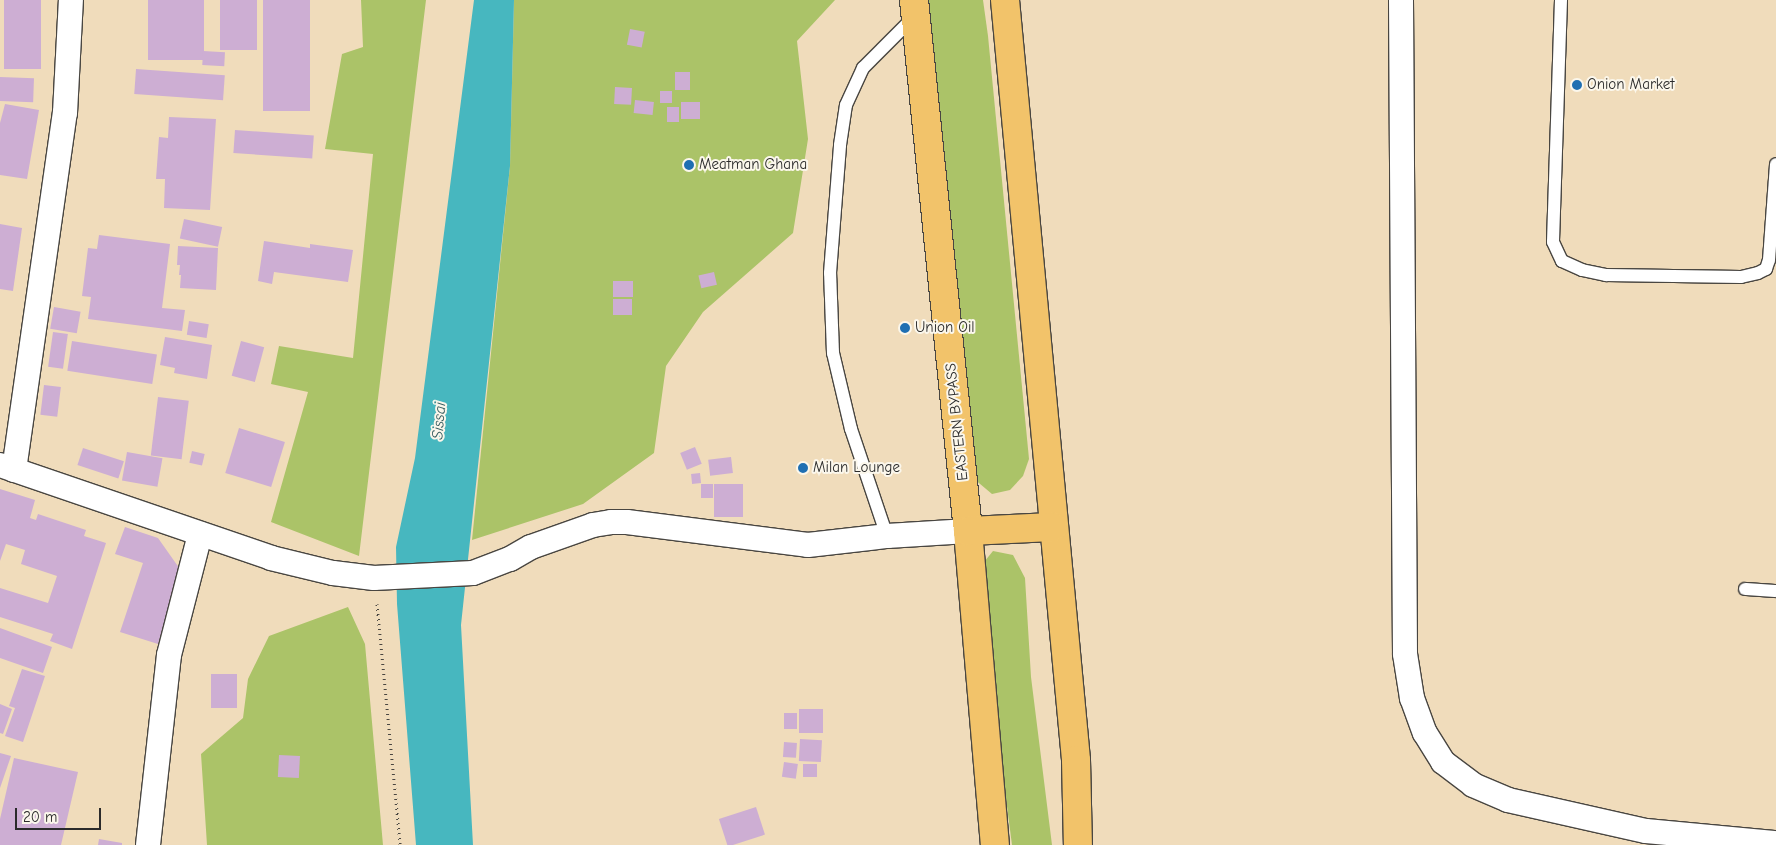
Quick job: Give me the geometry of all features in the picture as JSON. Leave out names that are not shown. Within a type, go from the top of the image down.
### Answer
[{"type":"highway","points":[[1005,0],[1076,760],[1078,845]]},
{"type":"highway","name":"EASTERN BYPASS","points":[[915,8],[968,531],[995,845]]},
{"type":"highway","points":[[968,531],[1053,527]]},
{"type":"street","points":[[71,0],[64,113],[7,468],[200,534],[301,566],[382,578],[473,573],[510,559],[531,547],[593,525],[611,522],[627,522],[808,545],[887,536],[968,531]]},
{"type":"street","points":[[1401,0],[1405,654],[1412,698],[1425,733],[1443,762],[1473,785],[1508,800],[1645,838],[1776,843]]},
{"type":"street","points":[[148,845],[169,655],[200,534]]},
{"type":"lane","points":[[1561,0],[1553,242],[1562,261],[1582,270],[1606,275],[1742,277],[1758,273],[1766,268],[1769,260],[1776,164]]},
{"type":"lane","points":[[887,536],[851,429],[833,353],[830,273],[840,145],[846,105],[864,68],[915,8]]},
{"type":"lane","points":[[1745,589],[1776,591]]},
{"type":"path","points":[[382,578],[400,845]]},
{"type":"green space","points":[[361,0],[426,0],[359,556],[271,522],[308,392],[271,384],[279,346],[353,358],[373,154],[325,149],[342,54],[363,47]]},
{"type":"green space","points":[[514,0],[835,0],[797,41],[808,139],[793,233],[703,312],[666,366],[654,453],[583,504],[472,540],[510,166]]},
{"type":"green space","points":[[927,0],[983,0],[988,36],[1029,459],[1023,476],[1010,490],[992,494],[973,478]]},
{"type":"green space","points":[[993,551],[1013,555],[1025,578],[1031,677],[1052,845],[1012,845],[984,628],[980,567]]},
{"type":"green space","points":[[348,607],[365,644],[383,845],[207,845],[201,754],[243,718],[248,679],[269,636]]},
{"type":"water","name":"Sissai","points":[[474,0],[514,0],[510,166],[461,625],[473,845],[416,845],[397,604],[396,547],[415,458]]},
{"type":"building","points":[[4,0],[41,0],[41,69],[4,69]]},
{"type":"building","points":[[148,0],[204,0],[204,60],[148,60]]},
{"type":"building","points":[[220,0],[257,0],[257,50],[220,50]]},
{"type":"building","points":[[263,0],[310,0],[310,111],[263,111]]},
{"type":"building","points":[[630,29],[645,32],[642,48],[627,45]]},
{"type":"building","points":[[203,51],[225,52],[224,66],[202,65]]},
{"type":"building","points":[[136,69],[225,75],[223,100],[134,94]]},
{"type":"building","points":[[675,72],[690,72],[690,90],[675,90]]},
{"type":"building","points":[[0,77],[34,78],[33,102],[0,101]]},
{"type":"building","points":[[615,87],[632,88],[631,105],[614,104]]},
{"type":"building","points":[[660,91],[672,91],[672,103],[660,103]]},
{"type":"building","points":[[635,100],[654,102],[653,115],[634,113]]},
{"type":"building","points":[[681,102],[700,102],[700,119],[681,119]]},
{"type":"building","points":[[5,104],[39,110],[27,179],[0,175],[0,123]]},
{"type":"building","points":[[667,107],[679,107],[679,122],[667,122]]},
{"type":"building","points":[[169,117],[216,119],[210,210],[164,208],[165,179],[156,179],[159,137],[168,138]]},
{"type":"building","points":[[235,130],[314,136],[312,158],[233,153]]},
{"type":"building","points":[[184,219],[222,227],[218,247],[180,239]]},
{"type":"building","points":[[0,224],[22,228],[13,291],[0,289]]},
{"type":"building","points":[[99,235],[170,244],[162,308],[185,310],[182,331],[88,319],[91,297],[82,296],[88,248],[97,249]]},
{"type":"building","points":[[264,241],[310,248],[310,244],[353,250],[348,282],[274,272],[272,284],[258,281]]},
{"type":"building","points":[[178,246],[218,248],[216,290],[180,288],[180,265],[177,265]]},
{"type":"building","points":[[714,272],[717,285],[701,288],[698,276]]},
{"type":"building","points":[[613,281],[633,281],[633,297],[613,297]]},
{"type":"building","points":[[613,299],[632,299],[632,315],[613,315]]},
{"type":"building","points":[[54,307],[81,312],[77,333],[50,329]]},
{"type":"building","points":[[189,321],[209,324],[207,338],[187,335]]},
{"type":"building","points":[[53,332],[68,334],[63,369],[48,367]]},
{"type":"building","points":[[165,337],[212,345],[207,379],[174,373],[175,368],[160,365]]},
{"type":"building","points":[[72,341],[157,354],[152,384],[67,371]]},
{"type":"building","points":[[241,341],[264,347],[255,382],[232,376]]},
{"type":"building","points":[[44,385],[61,387],[57,417],[40,415]]},
{"type":"building","points":[[158,397],[189,401],[182,459],[151,456]]},
{"type":"building","points":[[239,428],[285,442],[271,487],[225,473]]},
{"type":"building","points":[[695,447],[702,464],[687,470],[680,453]]},
{"type":"building","points":[[83,448],[124,461],[118,478],[77,465]]},
{"type":"building","points":[[192,451],[205,454],[202,466],[189,463]]},
{"type":"building","points":[[127,452],[162,458],[157,487],[122,481]]},
{"type":"building","points":[[731,457],[733,473],[710,476],[708,460]]},
{"type":"building","points":[[700,473],[701,483],[692,484],[691,474]]},
{"type":"building","points":[[701,484],[713,484],[713,498],[701,498]]},
{"type":"building","points":[[714,484],[743,484],[743,517],[714,517]]},
{"type":"building","points":[[0,489],[35,500],[30,518],[36,520],[38,514],[86,530],[84,536],[106,543],[72,649],[50,641],[53,634],[0,617],[0,588],[48,603],[57,576],[21,564],[25,550],[6,544],[0,561]]},
{"type":"building","points":[[125,527],[158,538],[182,572],[158,644],[120,632],[143,563],[115,554]]},
{"type":"building","points":[[0,628],[52,647],[43,673],[0,658]]},
{"type":"building","points":[[22,669],[45,676],[23,742],[5,736],[15,708],[9,706]]},
{"type":"building","points":[[211,674],[237,674],[237,708],[211,708]]},
{"type":"building","points":[[0,704],[12,709],[3,734],[0,733]]},
{"type":"building","points":[[799,709],[823,709],[823,733],[799,733]]},
{"type":"building","points":[[784,713],[797,713],[797,729],[784,729]]},
{"type":"building","points":[[800,739],[822,740],[821,762],[799,761]]},
{"type":"building","points":[[784,742],[797,743],[796,758],[783,757]]},
{"type":"building","points":[[0,753],[11,756],[0,788]]},
{"type":"building","points":[[279,755],[300,756],[299,778],[278,777]]},
{"type":"building","points":[[14,758],[78,772],[61,845],[0,845],[0,819]]},
{"type":"building","points":[[784,762],[798,764],[796,779],[782,777]]},
{"type":"building","points":[[803,764],[817,764],[817,777],[803,777]]},
{"type":"building","points":[[756,807],[765,835],[727,845],[719,819]]},
{"type":"building","points":[[99,839],[122,843],[122,845],[98,845]]},
{"type":"place","name":"Onion Market","points":[[1577,85]]},
{"type":"place","name":"Meatman Ghana","points":[[689,165]]},
{"type":"place","name":"Union Oil","points":[[905,328]]},
{"type":"place","name":"Milan Lounge","points":[[803,468]]}]
